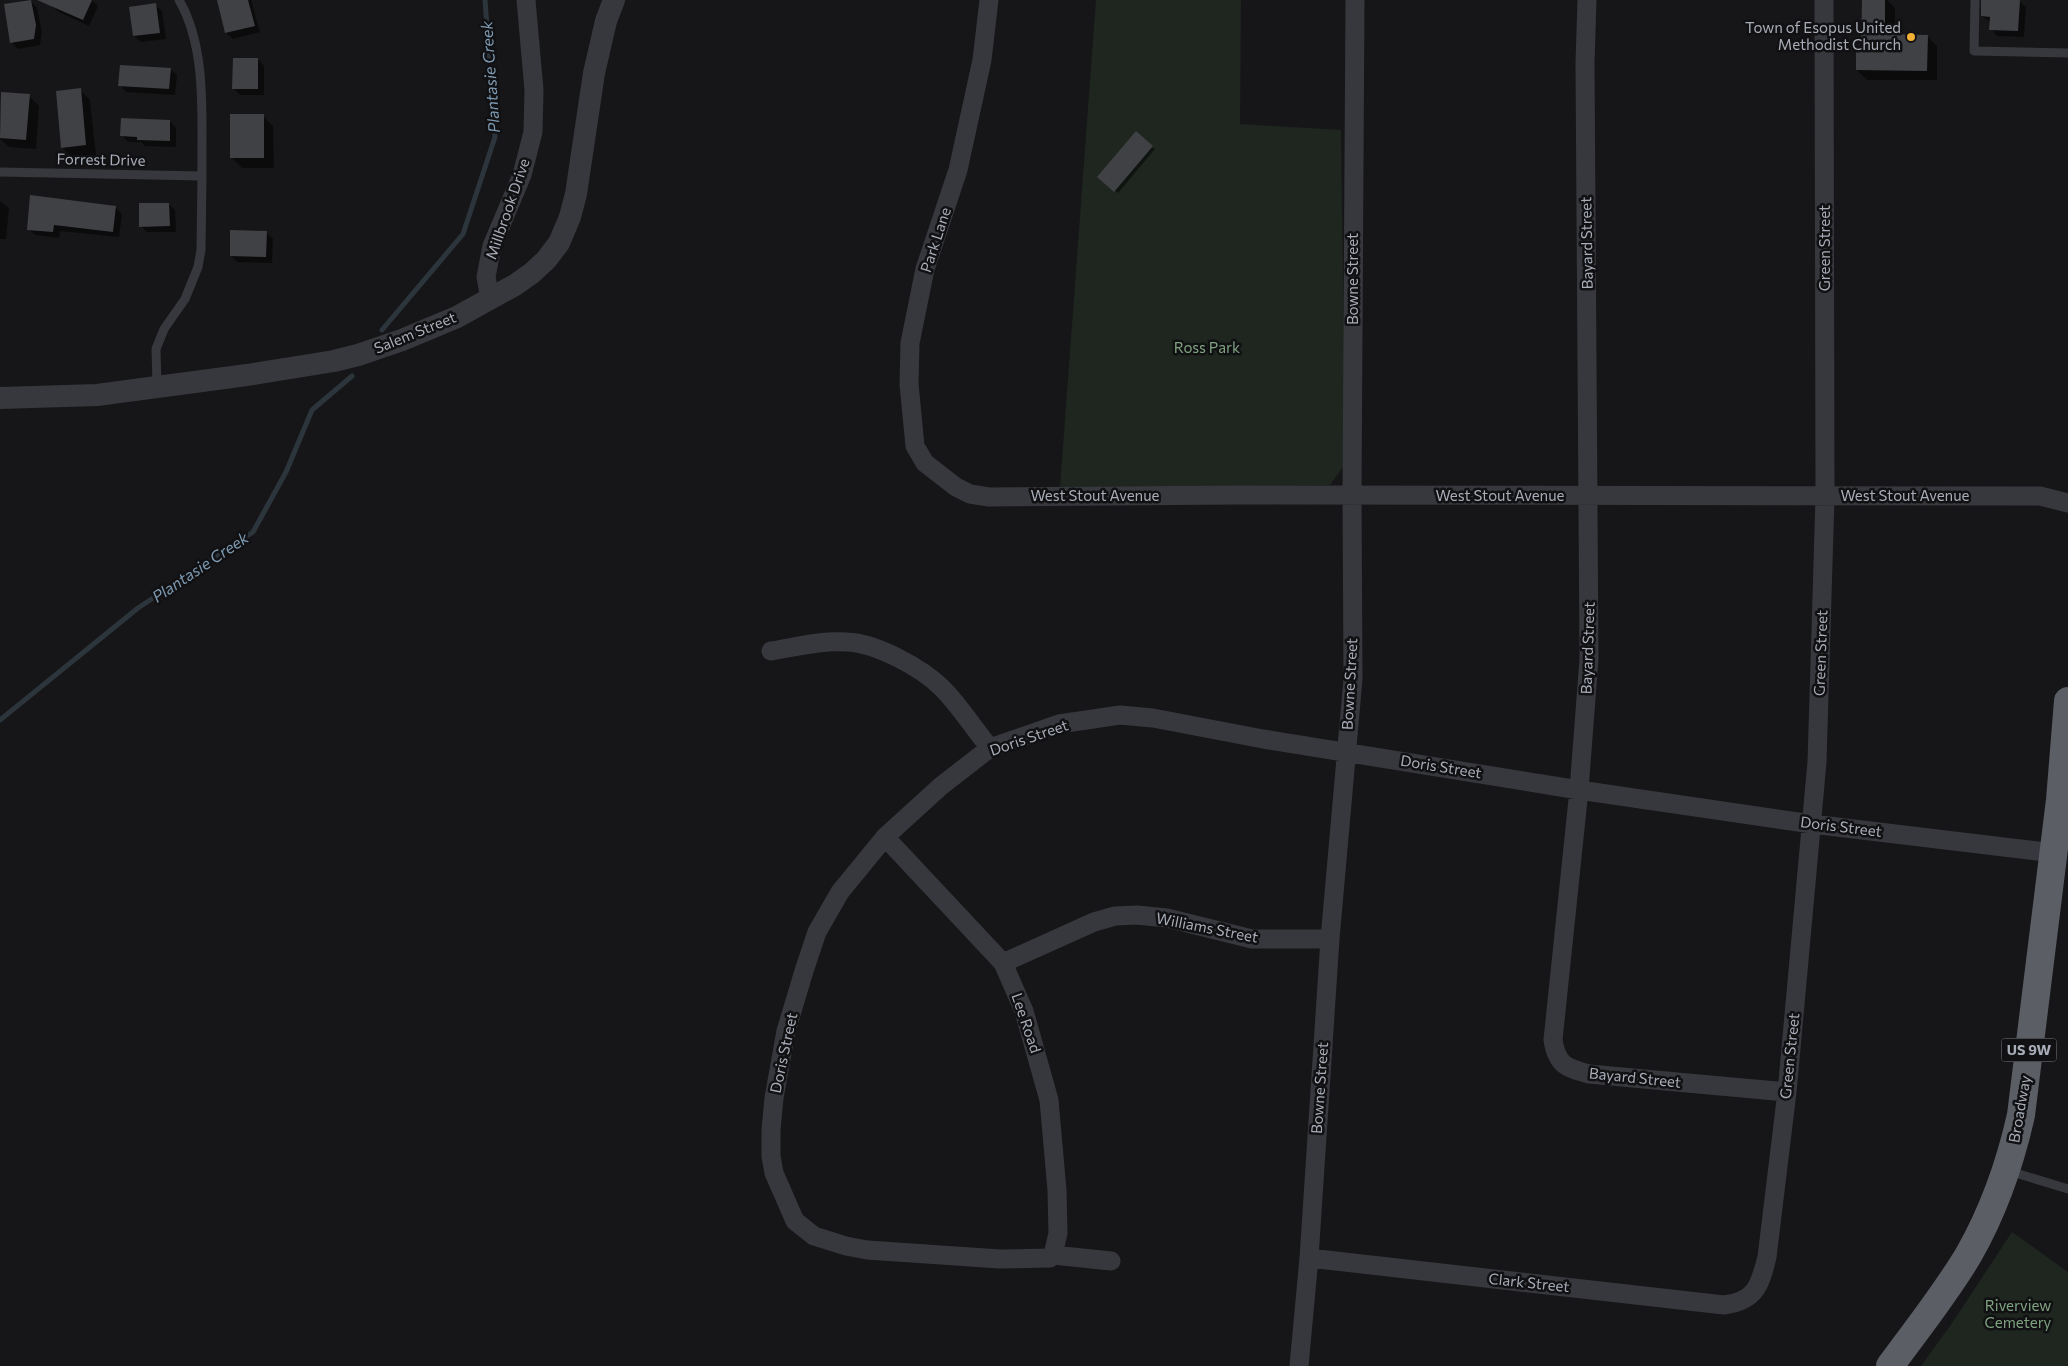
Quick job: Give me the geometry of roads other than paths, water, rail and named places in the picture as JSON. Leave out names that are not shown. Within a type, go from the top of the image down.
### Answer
[{"type":"highway","name":"Broadway","points":[[1890,1366],[1941,1297],[1968,1255],[1991,1209],[2007,1170],[2021,1115],[2054,854],[2068,700]]},
{"type":"street","name":"Millbrook Drive","points":[[490,299],[486,277],[492,246],[522,175],[532,132],[534,90],[526,0]]},
{"type":"street","name":"Salem Street","points":[[0,398],[97,395],[247,375],[358,355],[430,329],[515,285],[546,260],[559,243],[570,217],[576,194],[599,46],[614,0]]},
{"type":"street","name":"Park Lane","points":[[938,474],[925,463],[915,446],[909,384],[910,343],[925,269],[958,170],[982,60],[989,0]]},
{"type":"street","name":"Bowne Street","points":[[1299,1366],[1309,1258],[1330,939],[1353,679],[1354,0]]},
{"type":"street","name":"Bayard Street","points":[[1586,0],[1589,659],[1579,790],[1553,1040],[1555,1051],[1560,1063],[1570,1069],[1589,1074],[1787,1092]]},
{"type":"street","name":"Green Street","points":[[1749,1298],[1759,1283],[1767,1257],[1787,1092],[1812,824],[1817,744],[1825,497],[1824,0]]},
{"type":"street","name":"West Stout Avenue","points":[[938,474],[970,494],[989,496],[2040,496],[2068,503]]},
{"type":"street","points":[[771,651],[817,643],[848,641],[896,657],[922,672],[942,688],[990,748]]},
{"type":"street","name":"Doris Street","points":[[1111,1261],[1052,1255],[1050,1258],[1000,1259],[867,1250],[846,1246],[814,1236],[795,1221],[774,1173],[771,1156],[772,1114],[786,1032],[817,932],[840,892],[885,837],[941,786],[990,748],[1059,724],[1120,715],[1153,718],[1579,790],[1812,824],[2054,854]]},
{"type":"street","name":"Lee Road","points":[[885,837],[1003,963],[1024,1011],[1049,1100],[1057,1190],[1058,1233],[1052,1255]]},
{"type":"street","name":"Williams Street","points":[[1003,963],[1094,922],[1115,916],[1137,915],[1167,918],[1252,939],[1330,939]]},
{"type":"street","name":"Clark Street","points":[[1309,1258],[1724,1305],[1738,1303],[1749,1298]]},
{"type":"lane","points":[[157,386],[156,349],[164,329],[186,299],[202,250],[199,60],[195,38],[179,0]]},
{"type":"lane","points":[[1975,0],[1974,51],[2068,52]]},
{"type":"lane","name":"Forrest Drive","points":[[0,172],[202,176]]},
{"type":"lane","points":[[2007,1170],[2068,1190]]},
{"type":"waterway","name":"Plantasie Creek","points":[[382,330],[463,234],[495,137],[485,0]]},
{"type":"waterway","name":"Plantasie Creek","points":[[0,720],[138,608],[253,532],[286,472],[312,410],[352,376]]},
{"type":"place","name":"Town of Esopus United Methodist Church","points":[[1911,37]]},
{"type":"park label","name":"Ross Park","points":[[1207,348]]},
{"type":"park label","name":"Riverview Cemetery","points":[[2018,1314]]}]
